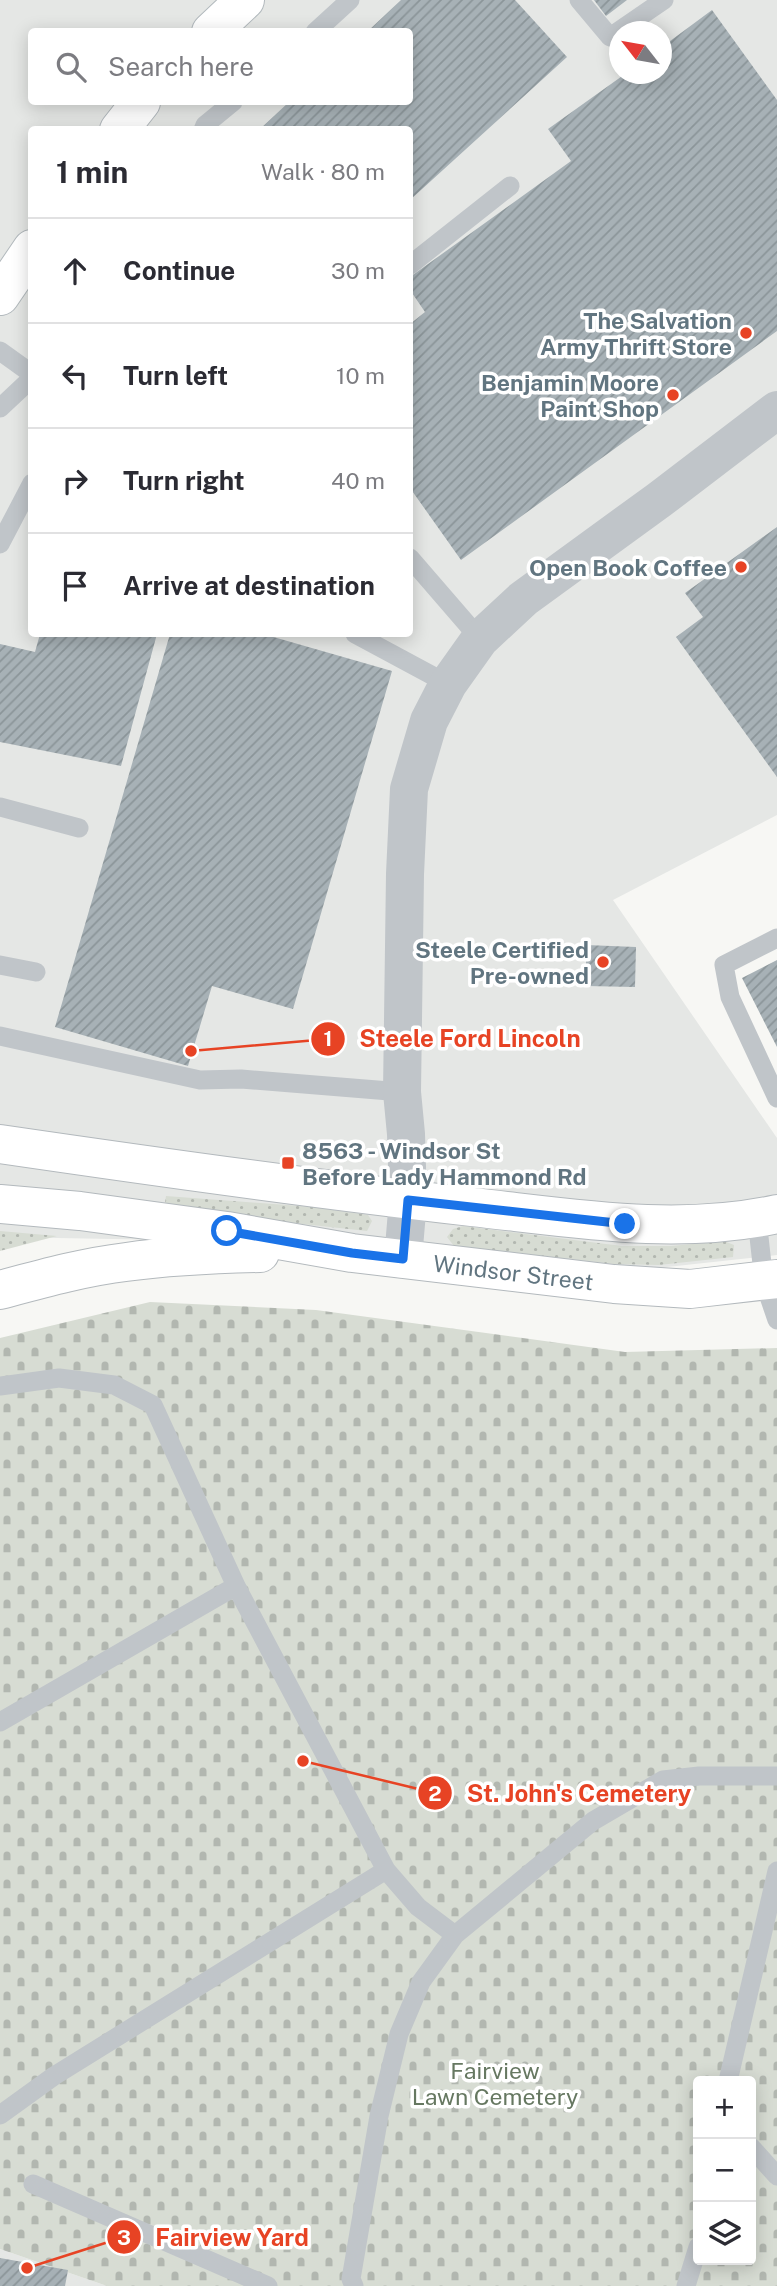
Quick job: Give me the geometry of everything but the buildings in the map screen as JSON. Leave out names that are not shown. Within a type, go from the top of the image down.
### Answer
[{"type":"main road","points":[[215,28],[245,0]]},
{"type":"main road","points":[[122,126],[139,105]]},
{"type":"main road","points":[[0,296],[28,255]]},
{"type":"main road","points":[[0,1144],[408,1200],[625,1224],[691,1225],[767,1217]]},
{"type":"main road","name":"Windsor Street","points":[[0,1204],[80,1211],[214,1229],[352,1253],[614,1284],[690,1289],[771,1280]]},
{"type":"main road","points":[[0,1290],[125,1262],[226,1254],[352,1253]]},
{"type":"street","points":[[403,1259],[408,1200],[407,1134],[402,1092],[409,789],[429,721],[447,684],[480,639],[523,599],[777,410]]},
{"type":"lane","points":[[319,28],[350,0]]},
{"type":"lane","points":[[579,0],[610,37],[664,0]]},
{"type":"lane","points":[[205,126],[229,105]]},
{"type":"lane","points":[[413,263],[510,186]]},
{"type":"lane","points":[[0,351],[28,373]]},
{"type":"lane","points":[[0,408],[28,380]]},
{"type":"lane","points":[[0,544],[28,491]]},
{"type":"lane","points":[[413,561],[480,639]]},
{"type":"lane","points":[[361,637],[447,684]]},
{"type":"lane","points":[[0,807],[79,828]]},
{"type":"lane","points":[[777,937],[724,965],[730,997],[777,1098]]},
{"type":"lane","points":[[0,965],[36,972]]},
{"type":"lane","points":[[0,1036],[200,1080],[241,1079],[402,1092]]},
{"type":"lane","points":[[767,1217],[771,1280],[777,1320]]},
{"type":"lane","points":[[0,1386],[59,1378],[114,1385],[153,1405],[236,1586],[386,1870],[418,1907],[455,1935]]},
{"type":"lane","points":[[0,1722],[236,1586]]},
{"type":"lane","points":[[354,2286],[351,2279],[379,2116],[399,2034],[421,1982],[455,1935],[593,1821],[663,1780],[699,1776],[777,1776]]},
{"type":"lane","points":[[0,2115],[54,2076],[386,1870]]},
{"type":"lane","points":[[729,2076],[777,1871]]},
{"type":"lane","points":[[756,2153],[777,2176]]},
{"type":"lane","points":[[33,2184],[268,2286]]},
{"type":"lane","points":[[686,2286],[693,2263]]},
{"type":"shaded area","points":[[0,0],[777,0],[777,815],[613,900],[777,1138],[777,1255],[630,1271],[286,1242],[0,1237]]},
{"type":"shaded area","points":[[0,2249],[107,2286],[0,2286]]},
{"type":"green space","points":[[166,1196],[313,1207],[368,1215],[372,1221],[367,1231],[164,1209]]},
{"type":"green space","points":[[463,1226],[622,1246],[671,1246],[724,1241],[734,1245],[733,1257],[659,1265],[614,1264],[454,1246],[447,1237],[453,1229]]},
{"type":"green space","points":[[0,1231],[57,1236],[0,1251]]},
{"type":"green space","name":"Fairview Lawn Cemetery","points":[[150,1302],[316,1310],[625,1352],[777,1348],[777,2286],[107,2286],[0,2249],[0,1338]]},
{"type":"place","name":"The Salvation Army Thrift Store","points":[[746,333]]},
{"type":"place","name":"Benjamin Moore Paint Shop","points":[[673,395]]},
{"type":"place","name":"Open Book Coffee","points":[[741,567]]},
{"type":"place","name":"Steele Certified Pre-owned","points":[[603,962]]},
{"type":"place","name":"Steele Ford Lincoln","points":[[191,1051]]},
{"type":"place","name":"8563 - Windsor St Before Lady Hammond Rd","points":[[288,1163]]},
{"type":"place","name":"St. John's Cemetery","points":[[303,1761]]},
{"type":"place","name":"Fairview Yard","points":[[27,2268]]},
{"type":"route","points":[[227,1231],[403,1259],[408,1200],[625,1224]]}]
